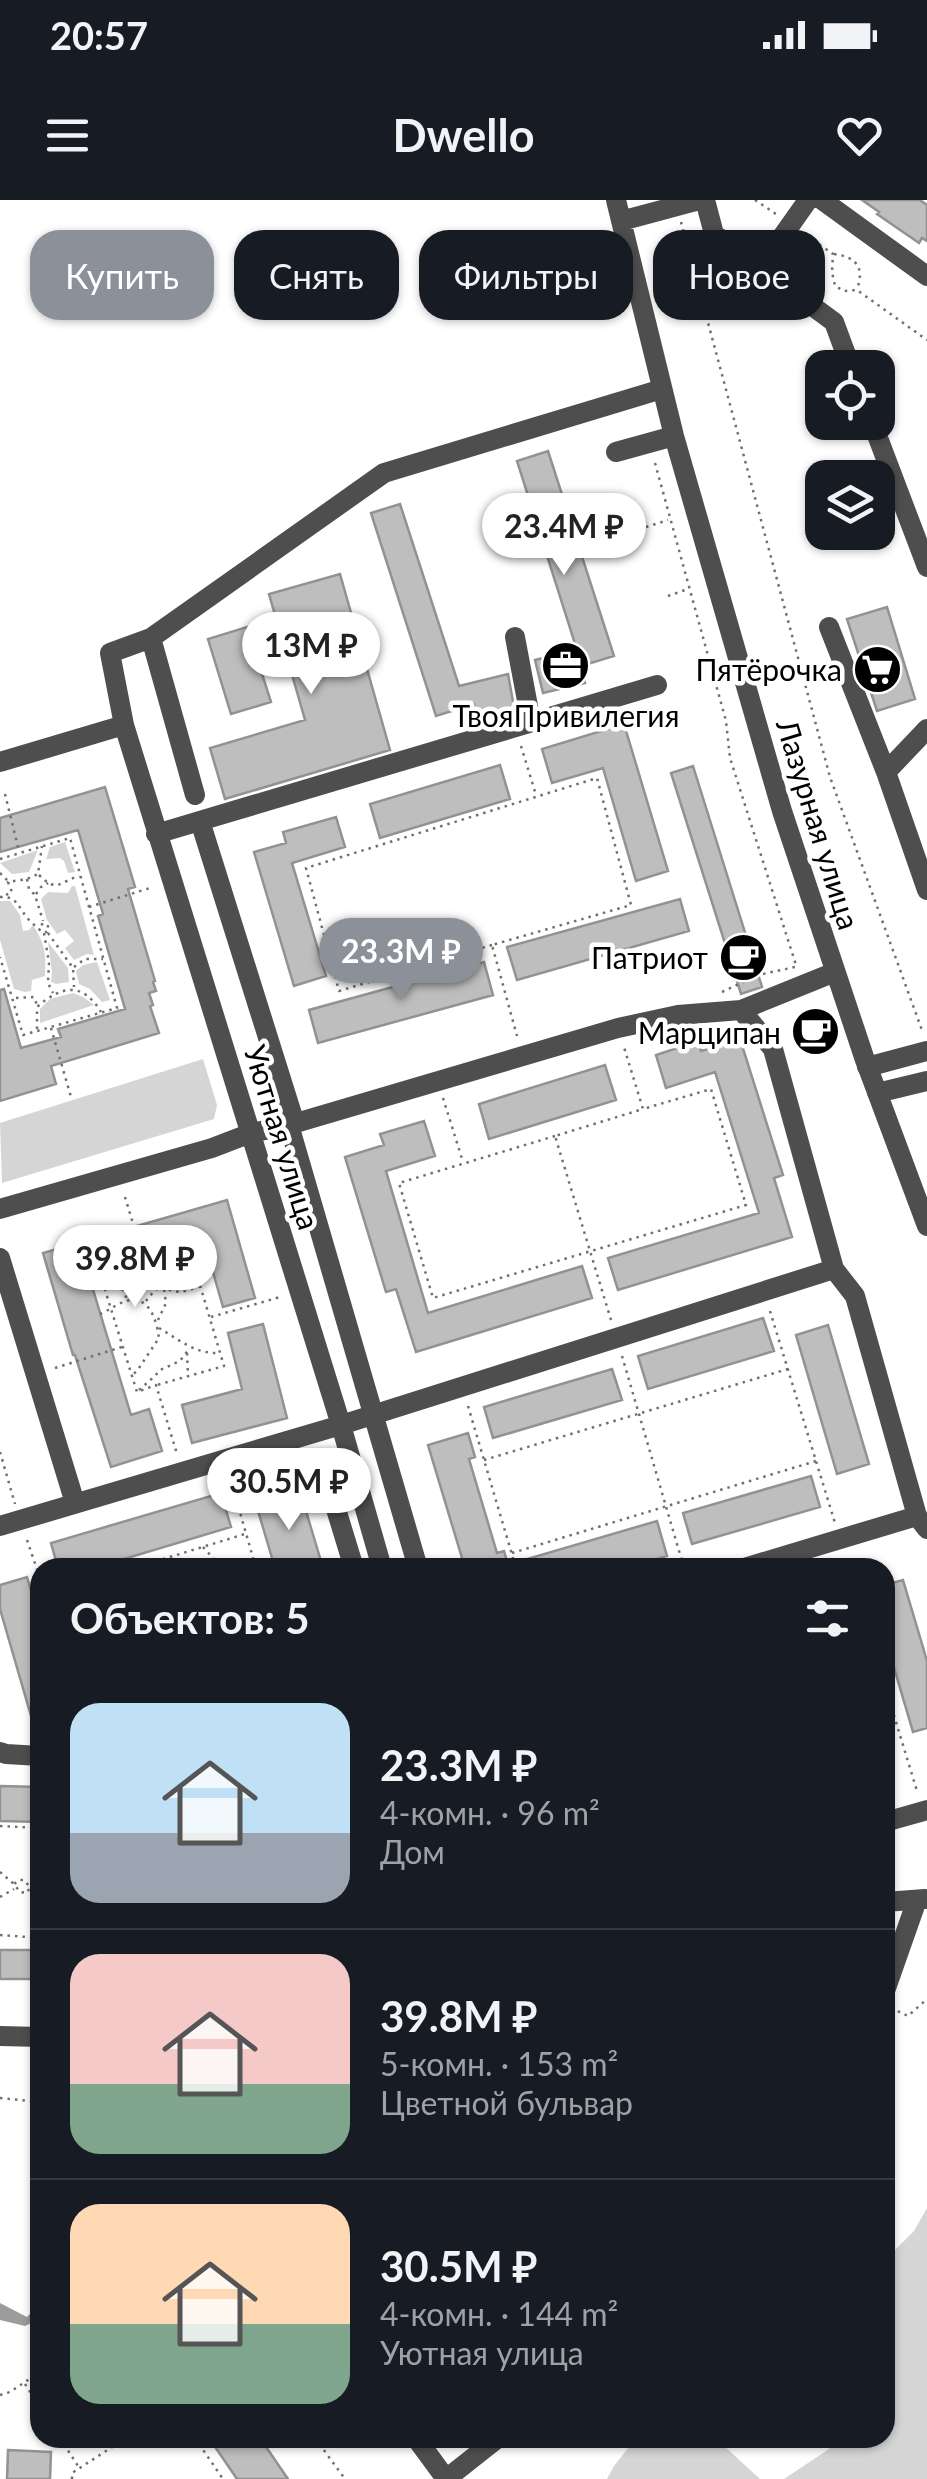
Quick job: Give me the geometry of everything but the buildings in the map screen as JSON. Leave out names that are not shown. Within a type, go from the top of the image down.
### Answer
[{"type":"street","points":[[619,210],[702,200],[713,230]]},
{"type":"street","points":[[787,230],[808,200]]},
{"type":"street","points":[[822,200],[927,276]]},
{"type":"street","name":"Лазурная улица","points":[[619,210],[674,436],[764,752],[834,972],[927,1226]]},
{"type":"street","points":[[825,315],[834,322],[844,350]]},
{"type":"street","points":[[195,795],[151,638],[384,473],[662,389]]},
{"type":"street","points":[[616,452],[674,436]]},
{"type":"street","points":[[879,440],[927,567]]},
{"type":"street","points":[[829,627],[927,890]]},
{"type":"street","points":[[515,637],[523,724]]},
{"type":"street","name":"Уютная улица","points":[[151,638],[110,653],[124,725],[342,1425],[379,1558]]},
{"type":"street","points":[[156,834],[657,684]]},
{"type":"street","points":[[0,762],[124,725]]},
{"type":"street","points":[[886,772],[927,729]]},
{"type":"street","points":[[200,821],[292,1114],[288,1125],[415,1558]]},
{"type":"street","points":[[0,1209],[618,1028],[678,1015],[740,1010],[834,972]]},
{"type":"street","points":[[740,1010],[773,1049],[834,1269],[855,1296],[922,1522],[840,1539],[777,1558]]},
{"type":"street","points":[[867,1067],[927,1048]]},
{"type":"street","points":[[878,1093],[927,1081]]},
{"type":"street","points":[[0,1258],[75,1503]]},
{"type":"street","points":[[12,1517],[75,1503],[342,1425],[834,1269]]},
{"type":"street","points":[[351,1558],[324,1473],[352,1464]]},
{"type":"street","points":[[0,1752],[30,1755]]},
{"type":"street","points":[[895,1819],[925,1811]]},
{"type":"street","points":[[895,1901],[922,1900],[895,1966]]},
{"type":"street","points":[[0,2036],[30,2037]]},
{"type":"street","points":[[423,2448],[446,2479],[485,2448]]},
{"type":"path","points":[[755,200],[786,222]]},
{"type":"path","points":[[677,206],[830,777],[927,1048]]},
{"type":"path","points":[[825,248],[858,264],[862,276],[856,290]]},
{"type":"path","points":[[833,254],[835,286],[844,292],[856,290],[927,340]]},
{"type":"path","points":[[654,459],[726,721],[730,758],[796,967]]},
{"type":"path","points":[[646,528],[670,519]]},
{"type":"path","points":[[668,596],[690,588]]},
{"type":"path","points":[[523,724],[536,797]]},
{"type":"path","points":[[597,778],[631,905],[492,946],[339,991],[306,868],[597,778]]},
{"type":"path","points":[[5,794],[20,853]]},
{"type":"path","points":[[0,860],[70,838],[117,1008],[23,1034],[0,958]]},
{"type":"path","points":[[38,874],[42,846]]},
{"type":"path","points":[[0,873],[12,892],[3,897]]},
{"type":"path","points":[[8,882],[38,874]]},
{"type":"path","points":[[38,874],[48,883],[63,885],[70,878],[81,876]]},
{"type":"path","points":[[26,878],[48,926],[48,983],[53,994]]},
{"type":"path","points":[[36,895],[48,883]]},
{"type":"path","points":[[89,907],[164,883]]},
{"type":"path","points":[[3,897],[15,899],[31,923],[45,932],[73,968],[73,990]]},
{"type":"path","points":[[39,928],[44,923]]},
{"type":"path","points":[[492,946],[520,1047]]},
{"type":"path","points":[[73,968],[84,959],[103,958]]},
{"type":"path","points":[[738,984],[758,975]]},
{"type":"path","points":[[37,1006],[53,994],[73,990],[84,993],[101,1012]]},
{"type":"path","points":[[13,998],[36,998],[37,1030]]},
{"type":"path","points":[[50,1027],[71,1096]]},
{"type":"path","points":[[618,1028],[642,1109]]},
{"type":"path","points":[[437,1081],[464,1163]]},
{"type":"path","points":[[711,1089],[746,1205],[433,1298],[398,1182],[555,1136],[711,1089]]},
{"type":"path","points":[[555,1136],[681,1558]]},
{"type":"path","points":[[125,1196],[146,1264]]},
{"type":"path","points":[[190,1248],[224,1366],[138,1391],[101,1277],[190,1248]]},
{"type":"path","points":[[156,1322],[166,1303],[161,1268],[174,1253]]},
{"type":"path","points":[[115,1272],[128,1300]]},
{"type":"path","points":[[162,1286],[178,1292],[200,1286]]},
{"type":"path","points":[[145,1302],[162,1286]]},
{"type":"path","points":[[764,1292],[840,1539]]},
{"type":"path","points":[[210,1318],[280,1296]]},
{"type":"path","points":[[100,1314],[128,1300],[145,1302],[156,1322],[176,1340],[207,1353],[220,1352]]},
{"type":"path","points":[[156,1322],[162,1326]]},
{"type":"path","points":[[131,1375],[158,1340],[162,1326]]},
{"type":"path","points":[[138,1391],[160,1370],[180,1361],[190,1347]]},
{"type":"path","points":[[53,1368],[122,1348]]},
{"type":"path","points":[[187,1352],[188,1376]]},
{"type":"path","points":[[484,1460],[788,1370]]},
{"type":"path","points":[[156,1386],[180,1463]]},
{"type":"path","points":[[462,1388],[514,1558]]},
{"type":"path","points":[[0,1452],[12,1517],[31,1558]]},
{"type":"path","points":[[224,1459],[253,1558]]},
{"type":"path","points":[[512,1552],[816,1461]]},
{"type":"path","points":[[169,1558],[246,1533]]},
{"type":"path","points":[[202,1546],[213,1558]]},
{"type":"path","points":[[895,1719],[925,1811]]},
{"type":"path","points":[[0,1826],[30,1828]]},
{"type":"path","points":[[0,1872],[15,1886],[0,1897]]},
{"type":"path","points":[[0,1935],[30,1937]]},
{"type":"path","points":[[895,2010],[908,2016],[927,1999]]},
{"type":"path","points":[[0,2098],[30,2101]]},
{"type":"path","points":[[0,2395],[30,2379]]},
{"type":"path","points":[[24,2383],[30,2392]]},
{"type":"path","points":[[67,2448],[80,2468]]},
{"type":"path","points":[[72,2479],[72,2473],[111,2448]]},
{"type":"path","points":[[202,2448],[222,2479]]},
{"type":"path","points":[[322,2448],[345,2479]]},
{"type":"shaded area","points":[[65,842],[75,872],[68,873],[60,858],[46,859],[50,847]]},
{"type":"shaded area","points":[[38,850],[29,872],[12,874],[0,863]]},
{"type":"shaded area","points":[[72,886],[94,955],[74,960],[65,948],[74,941],[65,930],[57,934],[47,920],[41,899],[48,892],[68,893]]},
{"type":"shaded area","points":[[0,901],[10,901],[20,915],[23,931],[33,925],[42,943],[45,976],[32,980],[31,991],[14,989],[0,940]]},
{"type":"shaded area","points":[[48,942],[68,968],[69,982],[51,982]]},
{"type":"shaded area","points":[[97,962],[110,1000],[102,1002],[79,984],[76,971]]},
{"type":"shaded area","points":[[73,993],[94,1005],[40,1023],[40,1009],[50,999]]},
{"type":"shaded area","points":[[203,1059],[217,1105],[214,1119],[2,1183],[0,1123]]},
{"type":"shaded area","points":[[927,2208],[927,2479],[784,2479],[829,2448],[895,2448],[895,2250],[914,2231]]},
{"type":"shaded area","points":[[0,2303],[27,2317],[30,2314],[30,2324],[25,2326],[0,2320]]},
{"type":"shaded area","points":[[628,2448],[726,2448],[760,2479],[607,2479]]},
{"type":"place","name":"ТвояПривилегия","points":[[566,666]]},
{"type":"place","name":"Пятёрочка","points":[[877,669]]},
{"type":"place","name":"Патриот","points":[[743,957]]},
{"type":"place","name":"Марципан","points":[[816,1032]]}]
